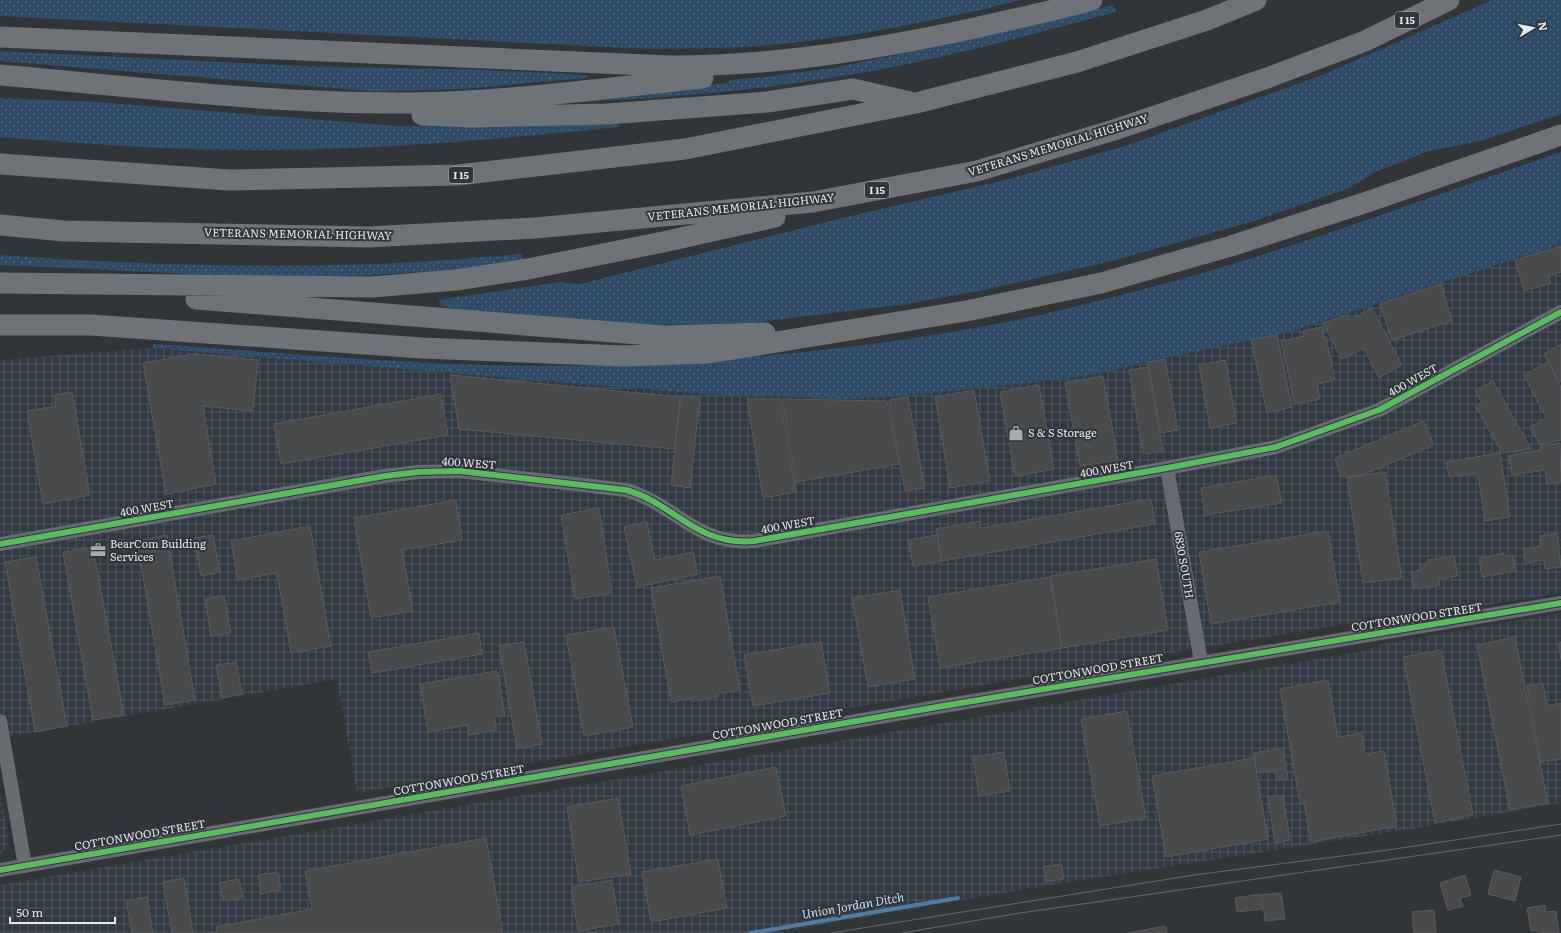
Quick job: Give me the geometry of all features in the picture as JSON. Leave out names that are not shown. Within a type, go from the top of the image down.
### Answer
[{"type":"highway","name":"I 15","points":[[0,164],[229,180],[458,175],[685,149],[916,103],[1077,62],[1206,20],[1256,0]]},
{"type":"highway","name":"VETERANS MEMORIAL HIGHWAY","points":[[0,225],[64,231],[369,237],[535,228],[813,202],[978,171],[1121,128],[1267,78],[1365,41],[1449,0]]},
{"type":"highway","points":[[0,76],[257,98],[410,103],[487,99],[709,77],[764,69],[819,57],[918,40],[1088,1]]},
{"type":"highway","points":[[0,37],[670,66],[742,65],[819,57]]},
{"type":"highway","points":[[257,98],[349,111],[471,117],[614,114],[767,102],[853,89],[916,103]]},
{"type":"highway","points":[[0,325],[91,325],[422,348],[624,356],[709,353],[966,311],[1101,283],[1238,244],[1368,202],[1561,135]]},
{"type":"highway","points":[[0,283],[372,287],[456,280],[528,269],[655,244],[978,171]]},
{"type":"highway","points":[[0,283],[664,336],[850,331]]},
{"type":"street","name":"400 WEST","points":[[0,544],[369,479],[440,471],[459,471],[626,490],[646,498],[712,537],[740,542],[1167,468],[1276,447],[1379,410],[1561,312]]},
{"type":"street","name":"6830 SOUTH","points":[[1167,468],[1201,662]]},
{"type":"street","name":"COTTONWOOD STREET","points":[[0,870],[1201,662],[1561,603]]},
{"type":"street","points":[[0,721],[25,866]]},
{"type":"shaded area","points":[[0,0],[1020,0],[902,26],[782,44],[744,47],[628,48],[0,16]]},
{"type":"shaded area","points":[[1492,0],[1561,0],[1561,114],[1480,141],[1429,151],[1375,172],[1347,189],[1254,221],[1112,261],[979,291],[906,304],[750,323],[646,325],[475,313],[442,306],[438,300],[560,282],[580,284],[834,220],[1005,180],[1125,146],[1325,74]]},
{"type":"shaded area","points":[[1113,5],[1116,12],[1019,38],[953,54],[854,74],[768,87],[681,96],[508,104],[729,83],[729,80],[777,76],[833,68],[1048,22]]},
{"type":"shaded area","points":[[0,51],[300,66],[487,70],[587,75],[586,78],[461,89],[370,91],[0,61]]},
{"type":"shaded area","points":[[0,98],[97,102],[397,126],[502,127],[619,124],[619,127],[531,136],[356,148],[235,150],[168,148],[0,137]]},
{"type":"shaded area","points":[[1561,152],[1561,244],[1290,332],[1146,362],[1103,373],[1038,382],[892,397],[840,399],[703,394],[153,348],[154,344],[411,362],[514,366],[565,366],[682,362],[740,358],[857,346],[915,338],[1031,317],[1209,271],[1341,229]]},
{"type":"shaded area","points":[[1561,244],[1561,593],[1367,625],[1359,622],[1139,658],[357,793],[337,679],[0,738],[0,360],[153,348],[703,394],[840,399],[892,397],[1038,382],[1103,373],[1146,362],[1290,332]]},
{"type":"shaded area","points":[[522,254],[523,262],[416,275],[415,272],[363,275],[259,276],[0,265],[0,255],[170,264],[298,266],[409,262]]},
{"type":"shaded area","points":[[1561,613],[1561,803],[1423,827],[1044,886],[773,933],[0,933],[0,885],[1364,651],[1377,645]]},
{"type":"shaded area","points":[[0,791],[8,836],[7,847],[0,855]]},
{"type":"building","points":[[1561,246],[1561,272],[1548,276],[1551,283],[1524,291],[1515,260]]},
{"type":"building","points":[[1441,284],[1452,321],[1392,340],[1380,304]]},
{"type":"building","points":[[1372,308],[1402,365],[1379,378],[1364,348],[1342,359],[1323,323],[1347,315],[1350,320]]},
{"type":"building","points":[[1322,327],[1324,338],[1326,337],[1335,380],[1317,384],[1320,399],[1295,404],[1281,341],[1304,336],[1302,331]]},
{"type":"building","points":[[1277,335],[1292,407],[1267,413],[1251,340]]},
{"type":"building","points":[[1561,344],[1561,381],[1559,382],[1544,354]]},
{"type":"building","points":[[193,354],[258,360],[253,411],[203,406],[216,484],[166,494],[143,363]]},
{"type":"building","points":[[1165,359],[1178,430],[1161,433],[1148,362]]},
{"type":"building","points":[[1225,360],[1237,423],[1210,428],[1199,365]]},
{"type":"building","points":[[1548,362],[1561,387],[1561,440],[1539,444],[1530,427],[1546,418],[1524,375]]},
{"type":"building","points":[[1148,367],[1163,451],[1143,454],[1129,370]]},
{"type":"building","points":[[450,375],[680,397],[675,449],[459,429]]},
{"type":"building","points":[[1103,376],[1118,460],[1080,466],[1065,383]]},
{"type":"building","points":[[1493,381],[1531,449],[1502,453],[1476,407],[1482,403],[1475,391]]},
{"type":"building","points":[[1039,385],[1054,469],[1015,476],[1000,392]]},
{"type":"building","points":[[974,390],[990,481],[950,488],[935,397]]},
{"type":"building","points":[[72,392],[90,495],[43,504],[27,411],[56,406],[54,395]]},
{"type":"building","points":[[441,394],[448,435],[281,464],[274,424]]},
{"type":"building","points":[[681,396],[700,398],[690,488],[671,485]]},
{"type":"building","points":[[908,397],[925,488],[905,491],[889,400]]},
{"type":"building","points":[[747,399],[780,399],[796,492],[763,498]]},
{"type":"building","points":[[782,399],[887,401],[899,464],[796,482]]},
{"type":"building","points":[[1424,421],[1434,445],[1362,475],[1341,477],[1335,458]]},
{"type":"building","points":[[1560,443],[1561,482],[1547,484],[1545,470],[1512,475],[1509,456],[1541,450],[1541,446]]},
{"type":"building","points":[[1500,453],[1510,517],[1485,521],[1478,473],[1449,477],[1446,462]]},
{"type":"building","points":[[1385,472],[1402,578],[1363,583],[1347,478]]},
{"type":"building","points":[[1276,475],[1282,503],[1205,515],[1201,488]]},
{"type":"building","points":[[1151,499],[1155,524],[942,561],[936,529],[980,521],[981,528]]},
{"type":"building","points":[[456,500],[462,540],[402,550],[413,611],[371,618],[354,518]]},
{"type":"building","points":[[599,508],[612,593],[575,599],[561,515]]},
{"type":"building","points":[[647,522],[655,560],[693,552],[698,574],[637,587],[624,527]]},
{"type":"building","points":[[310,526],[331,646],[291,653],[277,573],[238,580],[231,541]]},
{"type":"building","points":[[1328,531],[1340,602],[1211,624],[1199,552]]},
{"type":"building","points":[[1557,533],[1561,567],[1545,569],[1544,560],[1526,563],[1523,549],[1541,546],[1540,536]]},
{"type":"building","points":[[167,535],[195,700],[165,705],[137,541]]},
{"type":"building","points":[[213,535],[220,572],[201,576],[194,538]]},
{"type":"building","points":[[937,535],[942,561],[913,566],[908,540]]},
{"type":"building","points":[[93,547],[124,715],[93,720],[63,552]]},
{"type":"building","points":[[1504,553],[1504,556],[1513,555],[1516,571],[1482,577],[1479,558]]},
{"type":"building","points":[[1454,556],[1458,576],[1439,579],[1440,585],[1414,589],[1411,572],[1421,570],[1420,565],[1428,563],[1428,560]]},
{"type":"building","points":[[36,557],[67,726],[35,732],[5,562]]},
{"type":"building","points":[[1156,559],[1168,630],[1062,648],[1051,576]]},
{"type":"building","points":[[720,576],[740,690],[717,694],[718,697],[693,701],[692,698],[671,702],[651,588]]},
{"type":"building","points":[[1050,577],[1062,648],[940,668],[928,597]]},
{"type":"building","points":[[900,590],[915,679],[868,687],[852,598]]},
{"type":"building","points":[[224,596],[231,633],[211,636],[205,599]]},
{"type":"building","points":[[614,627],[633,727],[584,736],[566,635]]},
{"type":"building","points":[[479,633],[482,654],[372,673],[368,652]]},
{"type":"building","points":[[1515,637],[1548,803],[1510,810],[1477,645]]},
{"type":"building","points":[[524,642],[542,744],[517,749],[499,646]]},
{"type":"building","points":[[821,642],[830,693],[753,706],[744,655]]},
{"type":"building","points":[[1561,642],[1561,659],[1558,643]]},
{"type":"building","points":[[1441,650],[1473,815],[1435,823],[1403,657]]},
{"type":"building","points":[[236,662],[242,694],[222,698],[216,665]]},
{"type":"building","points":[[497,671],[505,715],[494,717],[497,730],[469,735],[467,725],[428,732],[420,684]]},
{"type":"building","points":[[1328,680],[1338,737],[1362,733],[1365,754],[1384,751],[1397,826],[1311,842],[1304,803],[1300,803],[1280,689]]},
{"type":"building","points":[[1543,683],[1547,706],[1561,703],[1561,759],[1541,762],[1527,686]]},
{"type":"building","points":[[1127,711],[1146,818],[1100,826],[1081,719]]},
{"type":"building","points":[[1283,748],[1288,779],[1277,780],[1275,770],[1257,773],[1254,753]]},
{"type":"building","points":[[1004,752],[1010,791],[979,796],[973,757]]},
{"type":"building","points":[[1254,758],[1268,839],[1166,857],[1152,776]]},
{"type":"building","points":[[776,767],[786,816],[690,835],[681,786]]},
{"type":"building","points":[[1283,795],[1290,840],[1275,843],[1268,797]]},
{"type":"building","points":[[618,798],[631,874],[579,882],[567,807]]},
{"type":"building","points":[[486,838],[503,933],[217,933],[216,927],[312,909],[305,871]]},
{"type":"building","points":[[718,859],[727,908],[651,922],[642,872]]},
{"type":"building","points":[[1061,864],[1064,879],[1046,882],[1043,867]]},
{"type":"building","points":[[1494,870],[1521,877],[1515,901],[1488,894]]},
{"type":"building","points":[[278,872],[281,890],[261,894],[258,875]]},
{"type":"building","points":[[1465,875],[1471,895],[1460,898],[1463,906],[1448,910],[1440,883]]},
{"type":"building","points":[[184,878],[193,933],[172,933],[163,882]]},
{"type":"building","points":[[239,879],[243,898],[223,901],[219,883]]},
{"type":"building","points":[[612,880],[619,924],[578,931],[571,887]]},
{"type":"building","points":[[1281,893],[1285,919],[1265,921],[1262,895]]},
{"type":"building","points":[[1260,894],[1262,909],[1237,912],[1235,898]]},
{"type":"building","points":[[147,897],[153,933],[132,933],[126,901]]},
{"type":"building","points":[[1545,905],[1546,912],[1556,911],[1559,933],[1539,933],[1538,930],[1531,931],[1527,908]]},
{"type":"building","points":[[1434,910],[1436,933],[1414,933],[1412,912]]},
{"type":"building","points":[[1166,926],[1167,933],[1127,933]]},
{"type":"waterway","name":"Union Jordan Ditch","points":[[751,933],[958,898]]},
{"type":"tram line","points":[[831,933],[1194,875],[1388,850],[1561,824]]},
{"type":"tram line","points":[[902,933],[1020,913],[1561,835]]},
{"type":"cycle path","points":[[0,544],[385,476],[418,472],[459,471],[626,490],[643,496],[701,531],[716,537],[734,541],[754,541],[1167,468],[1276,447],[1379,410],[1561,312]]},
{"type":"cycle path","points":[[0,870],[943,706],[1561,603]]},
{"type":"place","name":"S & S Storage","points":[[1016,433]]},
{"type":"place","name":"BearCom Building Services","points":[[98,550]]}]
